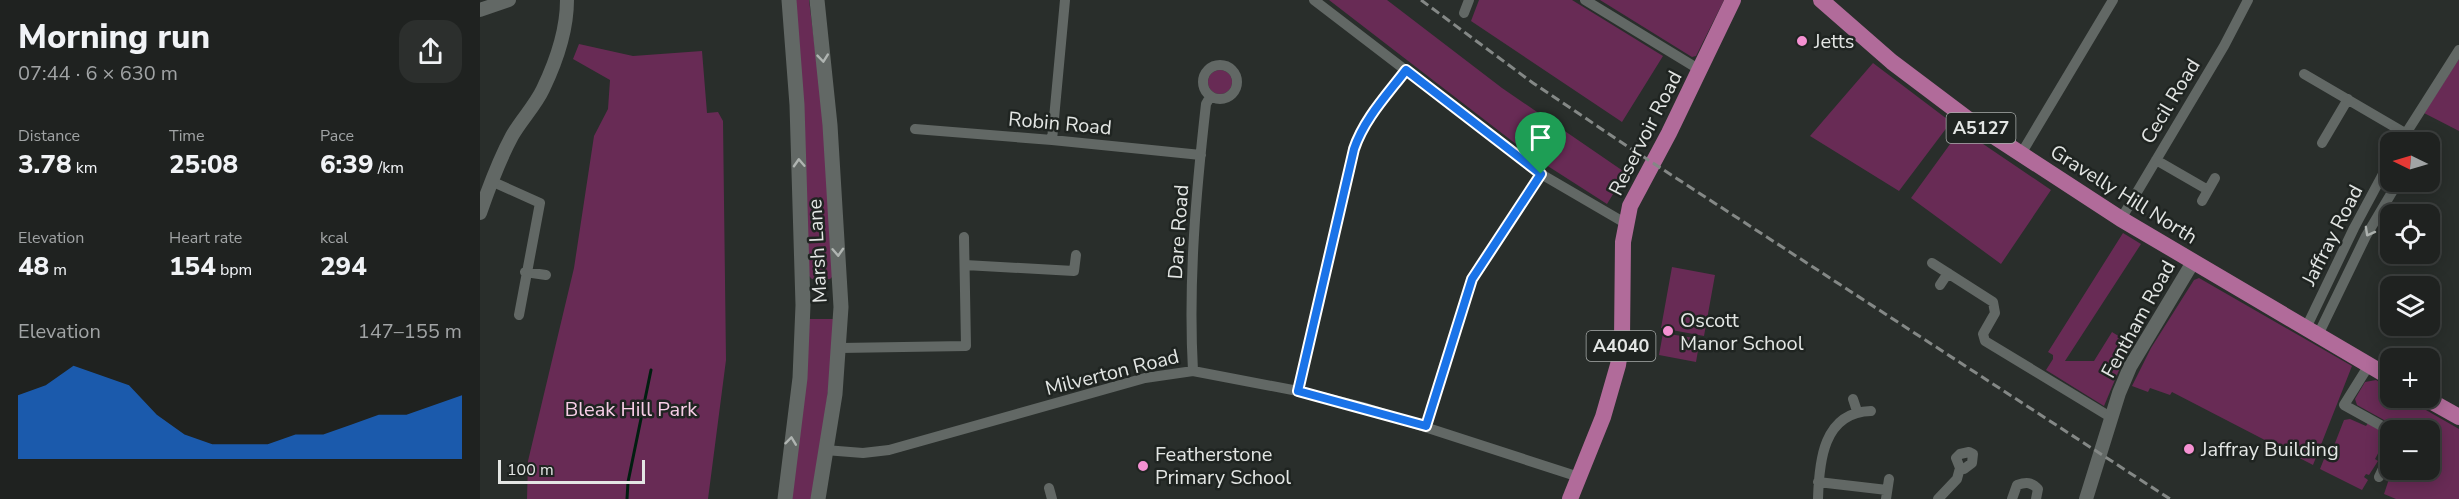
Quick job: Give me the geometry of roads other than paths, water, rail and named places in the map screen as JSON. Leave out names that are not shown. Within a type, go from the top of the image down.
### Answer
[{"type":"main road","name":"Marsh Lane","points":[[785,499],[800,378],[803,305],[797,123],[789,0]]},
{"type":"main road","name":"Marsh Lane","points":[[817,0],[834,177],[841,307],[840,348],[835,394],[818,499]]},
{"type":"main road","name":"Reservoir Road","points":[[1570,499],[1602,417],[1618,365],[1622,339],[1625,223],[1630,206],[1733,0]]},
{"type":"main road","name":"Gravelly Hill North","points":[[1821,0],[1848,25],[1949,106],[2021,154],[2121,219],[2380,372]]},
{"type":"main road","name":"Gravelly Hill North","points":[[1827,0],[1848,25]]},
{"type":"main road","points":[[2440,406],[2459,417]]},
{"type":"street","points":[[480,10],[509,0]]},
{"type":"street","points":[[480,213],[491,181],[512,136],[542,90],[560,45],[567,16],[567,0]]},
{"type":"street","points":[[1052,140],[1065,0]]},
{"type":"street","points":[[1314,0],[1541,174],[1625,223]]},
{"type":"street","points":[[1464,13],[1469,0]]},
{"type":"street","points":[[1585,0],[1700,70]]},
{"type":"street","points":[[2021,154],[2113,0]]},
{"type":"street","name":"Cecil Road","points":[[2121,219],[2224,46],[2248,0]]},
{"type":"street","points":[[2407,132],[2459,50]]},
{"type":"street","points":[[1298,391],[1358,136],[1406,70]]},
{"type":"street","points":[[2304,74],[2348,99],[2395,132]]},
{"type":"street","name":"Dare Road","points":[[1193,371],[1192,294],[1201,155],[1206,104],[1210,97]]},
{"type":"street","points":[[2322,143],[2348,99]]},
{"type":"street","name":"Robin Road","points":[[915,129],[1201,155]]},
{"type":"street","points":[[2156,160],[2208,190]]},
{"type":"street","points":[[1426,426],[1472,279],[1541,174]]},
{"type":"street","points":[[2202,201],[2215,178]]},
{"type":"street","name":"Jaffray Road","points":[[2312,332],[2354,228],[2380,180]]},
{"type":"street","points":[[491,181],[540,202],[525,272],[519,315]]},
{"type":"street","name":"Jaffray Road","points":[[2312,332],[2392,192]]},
{"type":"street","points":[[840,348],[966,346],[964,237]]},
{"type":"street","points":[[965,265],[1074,271],[1076,255]]},
{"type":"street","name":"Fentham Road","points":[[2086,499],[2130,367],[2193,261]]},
{"type":"street","points":[[1932,263],[1993,302],[1995,313],[1983,334],[1985,340],[2110,423]]},
{"type":"street","points":[[525,272],[546,275]]},
{"type":"street","points":[[1940,285],[1948,273]]},
{"type":"street","points":[[2369,365],[2344,405],[2380,425]]},
{"type":"street","name":"Milverton Road","points":[[825,450],[863,453],[889,450],[1146,378],[1193,371],[1298,391],[1426,426],[1579,477]]},
{"type":"street","points":[[1853,399],[1857,411]]},
{"type":"street","points":[[1818,499],[1819,465],[1832,430],[1857,411],[1871,411]]},
{"type":"street","points":[[1938,499],[1957,479],[1960,468]]},
{"type":"street","points":[[1818,482],[1887,489]]},
{"type":"street","points":[[2012,499],[2017,484],[2025,482],[2034,484],[2038,489],[2036,499]]},
{"type":"waterway","points":[[627,499],[628,482],[651,370]]},
{"type":"railway","points":[[1421,0],[1533,83],[1636,152],[2170,499]]},
{"type":"place","name":"Jetts","points":[[1802,41]]},
{"type":"place","name":"Oscott Manor School","points":[[1668,331]]},
{"type":"place","name":"Jaffray Building","points":[[2189,449]]},
{"type":"place","name":"Featherstone Primary School","points":[[1143,466]]},
{"type":"park label","name":"Bleak Hill Park","points":[[631,409]]}]
